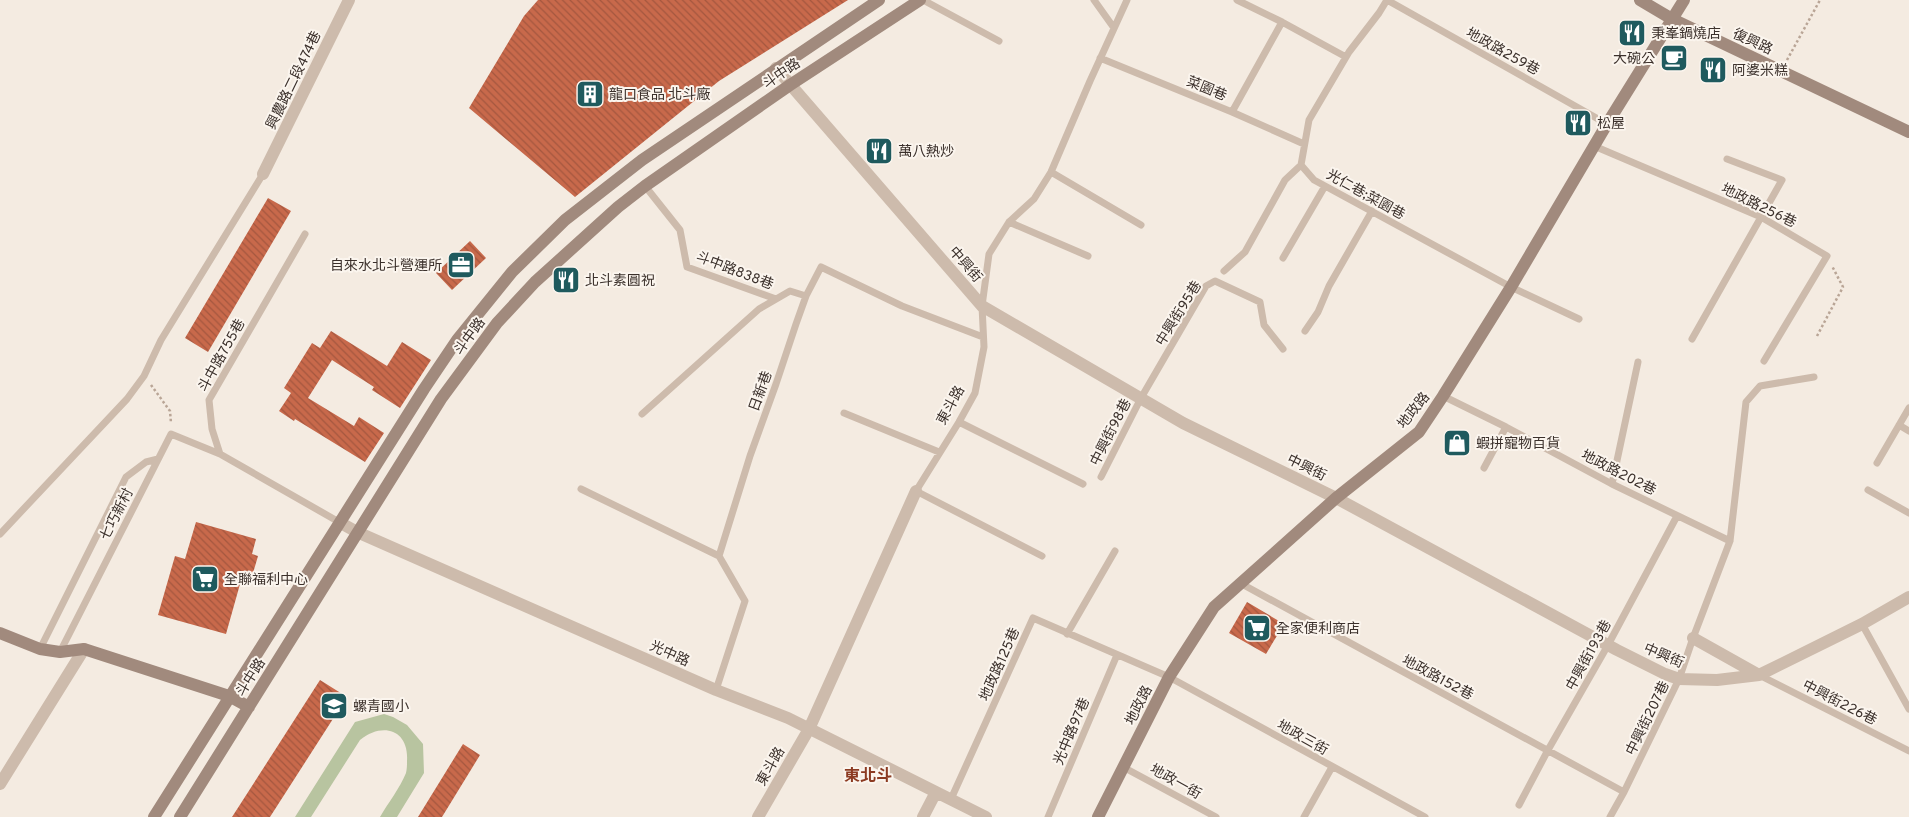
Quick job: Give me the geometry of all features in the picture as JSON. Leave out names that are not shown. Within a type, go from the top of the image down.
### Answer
[{"type":"main road","name":"斗中路","points":[[154,817],[424,389],[457,340],[512,272],[565,220],[642,160],[879,0]]},
{"type":"main road","name":"斗中路","points":[[180,817],[441,399],[497,323],[534,282],[618,207],[645,186],[790,85],[921,0]]},
{"type":"main road","name":"復興路","points":[[1640,0],[1672,19],[1909,132]]},
{"type":"main road","name":"地政路","points":[[1098,817],[1169,677],[1214,607],[1336,498],[1418,432],[1443,396],[1511,287],[1607,124],[1684,0]]},
{"type":"main road","points":[[424,389],[441,399]]},
{"type":"main road","points":[[0,633],[40,649],[60,652],[84,648],[229,696],[249,707]]},
{"type":"street","name":"興農路二段474巷","points":[[263,174],[349,0]]},
{"type":"street","name":"中興街","points":[[776,68],[982,306],[1183,423],[1336,498],[1665,674],[1679,679],[1717,680],[1759,675],[1862,624],[1909,597]]},
{"type":"street","name":"東斗路","points":[[758,817],[809,729],[916,491]]},
{"type":"street","name":"光中路","points":[[339,522],[357,532],[716,690],[788,718],[986,817]]},
{"type":"street","points":[[1693,638],[1759,675]]},
{"type":"street","points":[[0,784],[84,648]]},
{"type":"street","points":[[923,817],[936,792]]},
{"type":"lane","points":[[921,0],[999,40]]},
{"type":"lane","points":[[1094,0],[1114,28]]},
{"type":"lane","name":"東斗路","points":[[916,491],[939,452],[960,422],[975,393],[984,348],[982,306],[990,254],[1009,222],[1034,199],[1051,172],[1127,0]]},
{"type":"lane","points":[[1237,0],[1346,57]]},
{"type":"lane","points":[[1224,271],[1246,252],[1285,180],[1301,165],[1309,120],[1346,57],[1387,0]]},
{"type":"lane","name":"地政路259巷","points":[[1387,0],[1607,124]]},
{"type":"lane","points":[[1232,112],[1282,22]]},
{"type":"lane","name":"菜園巷","points":[[1100,58],[1232,112],[1304,144]]},
{"type":"lane","name":"地政路256巷","points":[[1594,146],[1761,217],[1827,256]]},
{"type":"lane","points":[[1692,339],[1782,180],[1727,159]]},
{"type":"lane","name":"光仁巷;菜園巷","points":[[1301,165],[1314,180],[1511,287],[1579,319]]},
{"type":"lane","points":[[1051,172],[1141,225]]},
{"type":"lane","points":[[0,534],[127,399],[144,376],[161,340],[263,174]]},
{"type":"lane","name":"斗中路838巷","points":[[645,186],[680,230],[687,267],[776,299]]},
{"type":"lane","points":[[1283,258],[1325,186]]},
{"type":"lane","points":[[1305,332],[1318,312],[1329,286],[1372,211]]},
{"type":"lane","points":[[1009,222],[1088,256]]},
{"type":"lane","name":"斗中路755巷","points":[[220,454],[212,429],[209,400],[305,234]]},
{"type":"lane","points":[[1764,361],[1827,256]]},
{"type":"lane","name":"日新巷","points":[[720,556],[750,456],[806,296],[821,267],[902,306],[983,338]]},
{"type":"lane","name":"中興街95巷","points":[[1142,398],[1206,286],[1215,281],[1260,302],[1264,325],[1282,349]]},
{"type":"lane","name":"斗中路838巷","points":[[642,414],[759,309],[790,291],[806,296]]},
{"type":"lane","points":[[1612,484],[1638,362]]},
{"type":"lane","name":"中興街207巷","points":[[1610,817],[1679,679],[1730,541],[1746,402],[1760,386],[1814,377]]},
{"type":"lane","name":"地政路202巷","points":[[1443,396],[1506,427],[1612,484],[1730,541]]},
{"type":"lane","name":"中興街98巷","points":[[1102,477],[1142,398]]},
{"type":"lane","points":[[1877,462],[1909,408]]},
{"type":"lane","points":[[844,413],[939,452]]},
{"type":"lane","points":[[960,422],[1083,484]]},
{"type":"lane","points":[[1899,425],[1909,431]]},
{"type":"lane","points":[[1484,468],[1506,427]]},
{"type":"lane","points":[[171,434],[220,454],[339,522]]},
{"type":"lane","name":"七巧新村","points":[[60,652],[171,434]]},
{"type":"lane","points":[[40,649],[126,477],[146,462],[158,459]]},
{"type":"lane","points":[[581,489],[720,556],[745,601],[716,690]]},
{"type":"lane","points":[[1868,490],[1909,512]]},
{"type":"lane","points":[[916,491],[1042,556]]},
{"type":"lane","name":"中興街193巷","points":[[1519,805],[1678,516]]},
{"type":"lane","points":[[1067,634],[1114,551]]},
{"type":"lane","name":"地政路152巷","points":[[1240,584],[1624,792]]},
{"type":"lane","name":"地政路125巷","points":[[951,799],[1033,618],[1169,677]]},
{"type":"lane","points":[[1862,624],[1909,709]]},
{"type":"lane","name":"光中路97巷","points":[[1048,817],[1117,656]]},
{"type":"lane","name":"中興街226巷","points":[[1759,675],[1909,751]]},
{"type":"lane","name":"地政三街","points":[[1169,677],[1332,768],[1425,817]]},
{"type":"lane","name":"地政一街","points":[[1124,767],[1216,817]]},
{"type":"lane","points":[[1304,817],[1332,768]]},
{"type":"path","points":[[1781,71],[1820,0]]},
{"type":"path","points":[[1817,336],[1843,287],[1827,256]]},
{"type":"path","points":[[144,376],[170,410],[171,434]]},
{"type":"green space","points":[[384,714],[407,725],[423,744],[424,773],[397,817],[380,817],[406,773],[406,750],[404,742],[399,736],[385,730],[368,734],[360,740],[311,817],[295,817],[355,722]]},
{"type":"building","name":"龍口食品 北斗廠","points":[[538,0],[848,0],[719,81],[575,197],[469,108],[524,16]]},
{"type":"building","points":[[268,198],[291,211],[208,352],[185,338]]},
{"type":"building","name":"自來水北斗營運所","points":[[470,241],[486,258],[452,290],[436,273]]},
{"type":"building","points":[[331,331],[387,366],[402,342],[431,360],[400,408],[372,390],[374,387],[332,360],[308,398],[354,426],[359,417],[384,433],[365,462],[279,411],[291,393],[284,388],[312,343],[320,348]]},
{"type":"building","name":"全聯福利中心","points":[[196,522],[256,539],[252,554],[258,556],[251,580],[242,577],[226,634],[158,615],[175,556],[185,559]]},
{"type":"building","name":"全家便利商店","points":[[1247,602],[1284,624],[1266,654],[1229,633]]},
{"type":"building","points":[[320,680],[347,697],[270,817],[232,817]]},
{"type":"building","points":[[463,744],[480,755],[442,817],[418,817]]},
{"type":"place","name":"秉峯鍋燒店","points":[[1632,33]]},
{"type":"place","name":"大碗公","points":[[1674,58]]},
{"type":"place","name":"阿婆米糕","points":[[1713,70]]},
{"type":"place","name":"龍口食品 北斗廠","points":[[590,94]]},
{"type":"place","name":"松屋","points":[[1578,123]]},
{"type":"place","name":"萬八熱炒","points":[[879,151]]},
{"type":"place","name":"自來水北斗營運所","points":[[461,265]]},
{"type":"place","name":"北斗素圓祝","points":[[566,280]]},
{"type":"place","name":"蝦拼寵物百貨","points":[[1457,443]]},
{"type":"place","name":"全聯福利中心","points":[[205,579]]},
{"type":"place","name":"全家便利商店","points":[[1257,628]]},
{"type":"place","name":"螺青國小","points":[[334,706]]},
{"type":"district","name":"東北斗","points":[[868,775]]}]
